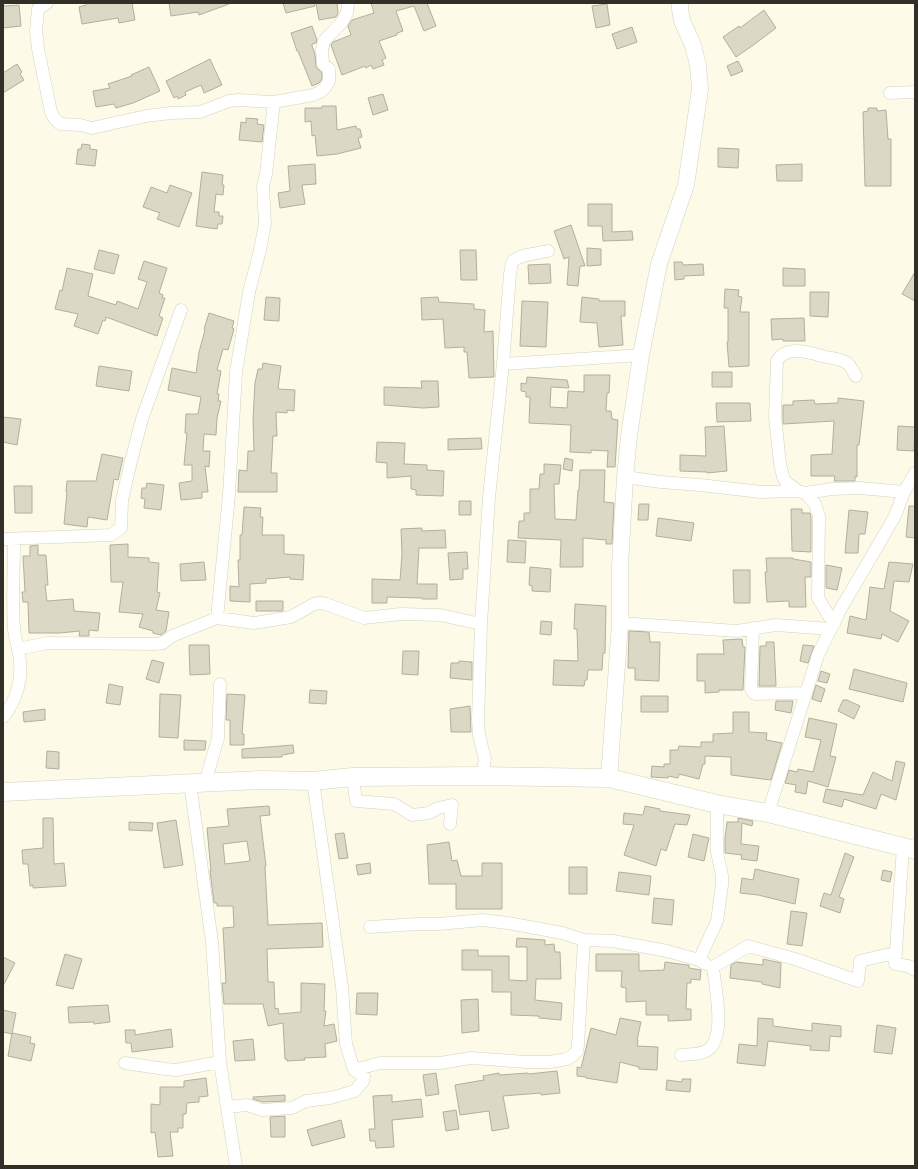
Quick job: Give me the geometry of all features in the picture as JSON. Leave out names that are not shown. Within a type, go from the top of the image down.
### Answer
[{"type":"main road","points":[[3,792],[262,780],[313,780],[353,777],[482,776],[609,778],[717,804],[768,813],[909,848]]},
{"type":"street","points":[[48,3],[38,9],[36,31],[38,49],[51,112],[60,124],[80,125],[92,128],[146,116],[170,113],[200,112],[229,101],[274,102],[313,95],[320,92],[325,88],[328,81],[328,69],[322,64],[322,50],[324,41],[342,22],[347,13],[348,3]]},
{"type":"street","points":[[609,778],[620,623],[620,566],[629,436],[641,355],[659,264],[686,185],[700,95],[698,65],[693,45],[682,21],[680,3]]},
{"type":"street","points":[[890,93],[915,92]]},
{"type":"street","points":[[217,618],[229,495],[236,372],[249,292],[265,224],[263,187],[266,174],[274,102]]},
{"type":"street","points":[[482,776],[485,759],[479,735],[478,719],[481,624],[489,497],[503,364],[507,298],[511,265],[514,260],[519,258],[548,251]]},
{"type":"street","points":[[3,717],[9,711],[13,703],[18,686],[20,662],[14,630],[8,539],[111,535],[121,528],[122,500],[142,419],[181,310]]},
{"type":"street","points":[[772,492],[778,484],[781,472],[775,416],[776,369],[777,361],[780,356],[802,351],[843,361],[850,366],[856,376]]},
{"type":"street","points":[[503,364],[641,355]]},
{"type":"street","points":[[781,472],[786,482],[802,492],[815,504],[818,516],[818,598],[833,625]]},
{"type":"street","points":[[768,813],[818,655],[839,612],[895,516],[904,492],[915,473]]},
{"type":"street","points":[[625,477],[661,482],[772,492],[802,492],[860,488],[904,492]]},
{"type":"street","points":[[18,649],[47,643],[163,643],[172,636],[217,618],[254,624],[291,617],[308,607],[320,603],[364,618],[401,614],[440,614],[481,624]]},
{"type":"street","points":[[620,623],[737,630],[776,625],[833,625]]},
{"type":"street","points":[[753,628],[753,692],[755,694],[806,693]]},
{"type":"street","points":[[220,684],[218,738],[197,783],[212,942],[220,1062],[236,1166]]},
{"type":"street","points":[[353,777],[356,801],[394,804],[412,814],[428,813],[438,808],[452,805],[450,824]]},
{"type":"street","points":[[227,1107],[247,1105],[262,1110],[292,1108],[306,1101],[348,1094],[359,1087],[363,1082],[364,1076],[354,1070],[346,1044],[342,987],[313,780]]},
{"type":"street","points":[[699,960],[716,921],[722,885],[722,876],[717,852],[717,804]]},
{"type":"street","points":[[909,848],[895,964],[908,966],[915,970]]},
{"type":"street","points":[[370,927],[438,924],[483,920],[562,933],[584,940],[613,940],[667,951],[699,960],[713,967]]},
{"type":"street","points":[[354,1070],[380,1063],[440,1063],[470,1058],[527,1062],[550,1062],[567,1059],[577,1051],[578,1045],[584,940]]},
{"type":"street","points":[[713,967],[748,946],[795,959],[858,982],[860,961],[885,955],[895,955]]},
{"type":"street","points":[[681,1055],[700,1053],[708,1050],[715,1042],[718,1033],[718,1012],[713,967]]},
{"type":"street","points":[[125,1063],[164,1070],[176,1070],[220,1062]]},
{"type":"building","points":[[86,3],[132,3],[135,20],[119,23],[118,18],[82,24],[79,7],[86,5]]},
{"type":"building","points":[[169,3],[229,4],[199,15],[198,12],[171,16]]},
{"type":"building","points":[[283,3],[314,3],[315,6],[286,13]]},
{"type":"building","points":[[316,3],[337,3],[338,13],[336,17],[319,20]]},
{"type":"building","points":[[371,3],[427,3],[436,26],[424,31],[414,6],[396,11],[403,31],[397,33],[397,35],[379,41],[386,58],[382,60],[384,65],[373,69],[371,65],[366,68],[365,66],[342,75],[331,45],[333,42],[351,35],[348,26],[352,20],[374,13]]},
{"type":"building","points":[[607,4],[610,25],[596,28],[592,6]]},
{"type":"building","points":[[19,5],[21,26],[3,28],[3,6]]},
{"type":"building","points":[[764,10],[776,28],[736,57],[723,37],[739,26],[740,28]]},
{"type":"building","points":[[312,26],[317,40],[316,43],[312,44],[312,46],[315,54],[316,67],[322,73],[322,79],[319,83],[312,86],[291,33]]},
{"type":"building","points":[[632,27],[637,42],[617,49],[612,34]]},
{"type":"building","points":[[210,59],[222,85],[204,93],[201,85],[185,92],[186,95],[178,99],[177,96],[174,98],[166,81]]},
{"type":"building","points":[[738,61],[743,71],[731,76],[727,66]]},
{"type":"building","points":[[17,64],[22,72],[20,74],[24,80],[3,93],[3,73]]},
{"type":"building","points":[[149,67],[160,91],[133,103],[116,108],[114,104],[96,107],[93,91],[110,88],[108,84],[132,76],[131,75]]},
{"type":"building","points":[[383,94],[388,110],[373,115],[368,98]]},
{"type":"building","points":[[322,106],[336,106],[337,130],[356,126],[357,129],[360,129],[362,137],[358,138],[361,148],[337,154],[317,156],[315,135],[312,136],[311,121],[305,122],[305,108],[322,108]]},
{"type":"building","points":[[868,108],[877,108],[877,111],[886,110],[888,139],[891,139],[891,186],[865,186],[863,112],[868,111]]},
{"type":"building","points":[[246,118],[258,119],[257,124],[264,125],[262,142],[239,140],[241,122],[246,123]]},
{"type":"building","points":[[82,144],[90,145],[90,149],[97,150],[95,166],[76,164],[78,149],[81,149]]},
{"type":"building","points":[[718,148],[739,149],[738,168],[718,167]]},
{"type":"building","points":[[315,164],[316,184],[302,185],[305,204],[280,208],[278,193],[290,191],[288,166]]},
{"type":"building","points":[[802,164],[802,181],[777,181],[776,165]]},
{"type":"building","points":[[202,172],[223,175],[223,195],[216,194],[214,212],[219,212],[219,216],[223,216],[222,224],[218,224],[217,229],[196,226]]},
{"type":"building","points":[[170,185],[192,193],[179,227],[157,219],[160,213],[143,207],[151,187],[167,193]]},
{"type":"building","points":[[588,204],[612,204],[612,232],[632,231],[633,240],[603,241],[602,226],[588,226]]},
{"type":"building","points":[[571,225],[585,266],[580,266],[578,286],[567,285],[569,257],[564,259],[554,231]]},
{"type":"building","points":[[587,248],[601,249],[601,265],[587,266]]},
{"type":"building","points":[[99,250],[119,255],[114,274],[94,269]]},
{"type":"building","points":[[460,250],[476,250],[477,280],[461,280]]},
{"type":"building","points":[[144,261],[167,268],[159,293],[163,295],[162,298],[165,298],[159,316],[163,318],[157,336],[106,317],[105,321],[103,320],[98,334],[74,326],[78,314],[55,309],[60,290],[62,291],[67,268],[93,274],[88,296],[116,305],[117,301],[138,309],[147,282],[138,279]]},
{"type":"building","points":[[674,262],[682,262],[683,265],[703,264],[704,275],[684,276],[684,279],[675,280]]},
{"type":"building","points":[[550,264],[551,283],[529,284],[528,265]]},
{"type":"building","points":[[783,268],[805,269],[805,286],[783,286]]},
{"type":"building","points":[[915,272],[915,301],[902,294]]},
{"type":"building","points":[[725,289],[739,290],[738,296],[742,297],[740,312],[749,312],[749,366],[729,367],[727,342],[728,308],[724,308]]},
{"type":"building","points":[[810,292],[829,292],[828,317],[810,316]]},
{"type":"building","points":[[266,297],[280,298],[279,321],[264,320]]},
{"type":"building","points":[[438,297],[439,302],[474,304],[474,309],[485,310],[484,332],[493,331],[494,377],[469,378],[467,352],[464,352],[464,347],[445,348],[443,319],[422,320],[421,298]]},
{"type":"building","points":[[582,297],[599,299],[599,301],[625,301],[625,316],[621,316],[623,345],[599,347],[597,323],[580,322]]},
{"type":"building","points":[[522,301],[548,302],[546,347],[520,346]]},
{"type":"building","points":[[209,313],[234,321],[232,328],[234,329],[228,350],[223,349],[217,370],[221,371],[217,394],[219,394],[218,401],[221,401],[217,418],[216,435],[204,434],[203,451],[210,451],[209,467],[205,466],[208,492],[202,492],[202,498],[181,500],[179,483],[192,481],[192,465],[184,465],[187,433],[185,433],[186,414],[198,414],[201,397],[168,390],[172,368],[196,373],[199,352]]},
{"type":"building","points":[[804,318],[805,341],[783,341],[783,339],[772,340],[771,319]]},
{"type":"building","points":[[263,363],[281,366],[278,389],[295,390],[294,411],[287,410],[287,413],[276,412],[277,436],[273,436],[271,473],[277,473],[277,492],[238,492],[239,470],[247,471],[248,451],[254,451],[253,420],[255,383],[258,369],[262,369]]},
{"type":"building","points":[[99,366],[132,371],[129,391],[96,386]]},
{"type":"building","points":[[712,372],[732,372],[732,387],[712,387]]},
{"type":"building","points":[[584,375],[610,375],[606,411],[611,411],[612,419],[618,420],[615,467],[607,467],[608,451],[591,450],[591,453],[570,452],[571,425],[529,423],[530,397],[526,397],[526,392],[521,391],[521,383],[526,384],[527,377],[567,380],[569,388],[551,387],[550,407],[567,408],[568,391],[584,392]]},
{"type":"building","points":[[421,381],[438,381],[439,407],[423,408],[384,405],[384,387],[422,388]]},
{"type":"building","points":[[838,398],[864,401],[859,445],[857,445],[857,477],[855,476],[855,481],[834,481],[835,476],[811,476],[811,455],[832,454],[834,421],[783,424],[783,405],[793,405],[793,401],[814,400],[815,404],[838,403]]},
{"type":"building","points":[[716,403],[750,403],[751,421],[717,422]]},
{"type":"building","points":[[3,417],[21,419],[17,445],[3,442]]},
{"type":"building","points":[[724,426],[727,471],[707,473],[680,471],[680,455],[706,456],[705,427]]},
{"type":"building","points":[[898,426],[915,427],[914,451],[897,450]]},
{"type":"building","points":[[481,438],[482,449],[448,450],[448,439]]},
{"type":"building","points":[[377,442],[405,443],[404,464],[427,465],[427,470],[444,471],[443,496],[416,495],[416,490],[411,489],[411,476],[387,478],[387,463],[376,462]]},
{"type":"building","points":[[102,454],[123,458],[118,480],[114,479],[107,520],[88,517],[87,527],[64,524],[67,481],[96,481]]},
{"type":"building","points":[[565,458],[573,460],[572,471],[563,469]]},
{"type":"building","points":[[544,464],[561,465],[559,484],[554,484],[555,519],[576,520],[580,470],[605,470],[604,502],[614,503],[612,544],[606,544],[606,540],[583,538],[583,567],[560,567],[561,540],[518,538],[519,521],[524,521],[524,513],[530,513],[530,489],[539,489],[540,474],[544,474]]},
{"type":"building","points":[[147,483],[164,485],[161,510],[144,508],[145,499],[141,498],[142,488],[146,488]]},
{"type":"building","points":[[14,486],[32,486],[32,513],[15,513]]},
{"type":"building","points":[[459,501],[471,501],[471,515],[459,515]]},
{"type":"building","points":[[639,504],[649,504],[648,520],[638,520]]},
{"type":"building","points":[[909,506],[915,506],[915,538],[906,537]]},
{"type":"building","points":[[244,507],[261,508],[260,517],[263,517],[262,535],[284,535],[284,554],[304,555],[303,580],[290,579],[290,577],[266,579],[266,583],[250,584],[250,602],[230,601],[230,586],[239,587],[238,560],[240,560],[240,535],[242,535]]},
{"type":"building","points":[[791,509],[802,509],[802,513],[810,513],[811,552],[792,551]]},
{"type":"building","points":[[849,510],[868,512],[865,534],[859,534],[858,553],[845,553]]},
{"type":"building","points":[[658,518],[694,523],[691,541],[656,536]]},
{"type":"building","points":[[422,528],[422,531],[445,530],[446,548],[419,548],[417,584],[437,584],[437,599],[387,597],[387,603],[372,603],[372,579],[400,580],[402,554],[401,529]]},
{"type":"building","points":[[508,540],[526,541],[525,563],[507,562]]},
{"type":"building","points":[[128,544],[128,557],[149,558],[149,562],[159,563],[157,592],[160,593],[156,610],[169,612],[166,631],[161,635],[139,627],[143,614],[119,612],[123,582],[111,582],[110,545]]},
{"type":"building","points":[[38,545],[38,555],[46,555],[48,585],[45,585],[47,601],[73,599],[74,611],[100,613],[98,631],[89,630],[89,636],[79,636],[80,631],[60,633],[29,633],[28,602],[23,602],[22,592],[25,592],[23,556],[30,556],[30,546]]},
{"type":"building","points":[[467,552],[468,569],[463,569],[463,579],[450,580],[448,553]]},
{"type":"building","points":[[766,558],[793,558],[811,562],[811,577],[805,577],[806,607],[789,607],[789,601],[767,602],[765,572],[767,572]]},
{"type":"building","points":[[204,562],[206,580],[181,581],[180,564]]},
{"type":"building","points":[[889,562],[913,564],[909,582],[894,581],[890,611],[909,621],[898,642],[882,634],[881,639],[847,633],[850,616],[866,620],[870,587],[884,589]]},
{"type":"building","points":[[826,565],[842,568],[837,590],[826,588]]},
{"type":"building","points":[[530,567],[551,569],[550,592],[532,591],[532,586],[529,585]]},
{"type":"building","points":[[733,570],[750,570],[750,603],[734,603]]},
{"type":"building","points":[[256,601],[283,601],[283,611],[256,611]]},
{"type":"building","points":[[575,604],[606,606],[605,653],[603,653],[602,670],[588,670],[587,680],[585,680],[584,686],[553,685],[554,660],[578,661],[577,629],[574,629]]},
{"type":"building","points":[[541,621],[552,622],[551,635],[540,634]]},
{"type":"building","points":[[629,631],[649,632],[650,642],[660,642],[659,681],[635,680],[635,668],[628,668]]},
{"type":"building","points":[[742,639],[743,647],[745,647],[743,690],[719,690],[719,692],[705,693],[705,681],[697,681],[697,654],[724,654],[723,640]]},
{"type":"building","points":[[766,642],[774,642],[776,686],[759,686],[760,646],[766,646]]},
{"type":"building","points":[[189,645],[209,645],[210,674],[190,675]]},
{"type":"building","points":[[803,645],[814,646],[808,663],[800,661]]},
{"type":"building","points":[[403,651],[419,651],[418,675],[402,674]]},
{"type":"building","points":[[152,660],[164,663],[159,683],[146,679]]},
{"type":"building","points":[[459,661],[472,662],[472,680],[450,678],[451,663],[459,663]]},
{"type":"building","points":[[854,669],[907,683],[903,702],[849,689]]},
{"type":"building","points":[[821,671],[830,674],[827,683],[818,681]]},
{"type":"building","points":[[109,684],[123,687],[120,705],[106,703]]},
{"type":"building","points":[[816,685],[825,689],[821,702],[812,699]]},
{"type":"building","points":[[310,690],[327,691],[326,704],[309,703]]},
{"type":"building","points":[[160,694],[181,695],[178,738],[159,737]]},
{"type":"building","points":[[227,694],[245,695],[242,734],[244,734],[244,745],[230,745],[230,720],[226,720]]},
{"type":"building","points":[[641,696],[668,696],[668,712],[641,712]]},
{"type":"building","points":[[843,700],[847,700],[860,706],[854,719],[838,711]]},
{"type":"building","points":[[776,701],[793,701],[791,713],[775,710]]},
{"type":"building","points":[[470,706],[471,732],[451,732],[450,709]]},
{"type":"building","points":[[45,709],[45,720],[24,722],[23,712]]},
{"type":"building","points":[[733,712],[749,712],[749,732],[767,733],[766,740],[782,743],[771,780],[731,775],[731,757],[705,756],[705,764],[703,764],[699,779],[679,774],[678,778],[668,776],[668,778],[651,777],[652,766],[664,767],[664,764],[670,764],[670,750],[678,750],[679,746],[701,747],[701,742],[713,742],[713,734],[733,733]]},
{"type":"building","points":[[809,718],[837,724],[830,756],[836,757],[828,787],[808,781],[806,794],[795,792],[796,785],[785,783],[789,770],[797,772],[798,769],[813,772],[821,740],[805,737]]},
{"type":"building","points":[[184,740],[206,741],[205,750],[184,750]]},
{"type":"building","points":[[293,745],[294,753],[282,755],[282,757],[242,758],[242,749]]},
{"type":"building","points":[[47,751],[59,752],[59,769],[46,768]]},
{"type":"building","points":[[896,761],[905,763],[896,800],[881,794],[876,809],[844,799],[842,807],[823,802],[826,789],[863,795],[873,772],[892,781]]},
{"type":"building","points":[[269,806],[270,815],[260,816],[266,866],[268,925],[322,923],[323,947],[267,949],[268,982],[274,982],[275,1009],[278,1008],[279,1014],[301,1012],[301,983],[325,984],[324,1011],[326,1011],[324,1026],[334,1024],[337,1041],[325,1044],[326,1057],[304,1058],[305,1060],[287,1061],[287,1059],[285,1059],[283,1023],[268,1026],[263,1004],[224,1004],[222,983],[226,983],[223,928],[234,927],[233,906],[217,906],[217,903],[214,903],[207,828],[229,826],[227,809]],"holes":[[[247,841],[250,861],[225,864],[223,844]]]},
{"type":"building","points":[[645,806],[660,809],[660,811],[690,815],[687,825],[675,824],[666,851],[661,849],[656,866],[624,855],[634,825],[623,824],[624,813],[643,815]]},
{"type":"building","points":[[43,818],[53,818],[54,864],[64,863],[66,886],[33,888],[33,885],[30,886],[28,864],[23,864],[22,850],[43,848]]},
{"type":"building","points":[[738,818],[753,821],[752,826],[742,823],[741,844],[759,846],[757,861],[741,859],[742,855],[725,853],[727,822],[738,822]]},
{"type":"building","points":[[176,820],[183,865],[164,868],[157,823]]},
{"type":"building","points":[[129,822],[153,823],[152,831],[129,830]]},
{"type":"building","points":[[344,833],[348,858],[339,859],[335,834]]},
{"type":"building","points":[[693,834],[709,838],[704,861],[688,857]]},
{"type":"building","points":[[449,842],[452,861],[457,860],[461,876],[482,876],[482,863],[502,863],[502,909],[456,909],[456,884],[429,884],[427,845]]},
{"type":"building","points":[[845,853],[854,857],[839,897],[844,899],[840,913],[820,906],[824,893],[831,895]]},
{"type":"building","points":[[370,863],[371,873],[358,875],[356,865]]},
{"type":"building","points":[[569,867],[587,867],[587,894],[569,894]]},
{"type":"building","points":[[755,869],[799,879],[795,904],[758,895],[740,893],[742,878],[753,880]]},
{"type":"building","points":[[883,870],[892,872],[890,882],[881,880]]},
{"type":"building","points":[[619,872],[651,876],[649,895],[616,891]]},
{"type":"building","points":[[654,898],[674,900],[672,925],[652,923]]},
{"type":"building","points":[[791,911],[807,913],[802,946],[787,944]]},
{"type":"building","points":[[517,938],[545,940],[545,945],[554,944],[555,952],[560,952],[561,979],[536,979],[535,1000],[562,1003],[561,1020],[539,1018],[539,1016],[511,1015],[511,992],[492,992],[492,970],[462,970],[462,950],[478,950],[478,956],[509,956],[509,980],[527,981],[527,947],[516,947]]},
{"type":"building","points":[[65,954],[82,959],[73,989],[56,985]]},
{"type":"building","points":[[596,954],[639,954],[639,971],[664,970],[665,962],[689,965],[689,968],[701,970],[700,980],[691,979],[691,983],[687,983],[686,1009],[691,1009],[691,1020],[668,1021],[668,1015],[646,1015],[646,1001],[626,1002],[626,988],[621,987],[622,971],[596,971]]},
{"type":"building","points":[[3,957],[15,963],[3,986]]},
{"type":"building","points":[[763,959],[781,963],[780,988],[762,984],[762,982],[730,978],[731,965],[736,962],[763,965]]},
{"type":"building","points":[[357,993],[378,993],[377,1015],[356,1014]]},
{"type":"building","points":[[478,999],[479,1031],[462,1033],[461,1000]]},
{"type":"building","points":[[108,1005],[110,1022],[94,1024],[94,1022],[69,1023],[68,1007]]},
{"type":"building","points":[[3,1010],[16,1013],[12,1034],[3,1032]]},
{"type":"building","points":[[620,1018],[641,1022],[637,1046],[658,1047],[657,1070],[639,1069],[639,1067],[620,1062],[617,1083],[577,1076],[577,1067],[581,1068],[591,1028],[616,1035]]},
{"type":"building","points":[[758,1018],[773,1019],[773,1026],[812,1031],[812,1023],[841,1026],[841,1037],[830,1036],[829,1051],[810,1050],[811,1046],[768,1041],[765,1066],[737,1063],[739,1044],[757,1046]]},
{"type":"building","points":[[877,1025],[896,1028],[892,1054],[874,1052]]},
{"type":"building","points":[[171,1029],[173,1047],[132,1052],[131,1043],[126,1043],[125,1030],[135,1030],[135,1035]]},
{"type":"building","points":[[12,1033],[31,1037],[30,1043],[35,1044],[31,1061],[8,1056]]},
{"type":"building","points":[[253,1039],[255,1060],[235,1061],[233,1041]]},
{"type":"building","points":[[557,1071],[560,1093],[503,1096],[509,1128],[492,1131],[489,1111],[460,1115],[455,1085],[484,1080],[483,1076],[499,1073],[499,1075],[529,1074]]},
{"type":"building","points":[[436,1073],[439,1094],[426,1096],[423,1075]]},
{"type":"building","points":[[206,1078],[208,1096],[199,1097],[199,1102],[187,1103],[186,1114],[183,1114],[183,1128],[178,1128],[178,1132],[170,1132],[173,1156],[158,1157],[155,1132],[151,1133],[151,1104],[160,1105],[160,1087],[184,1087],[184,1081]]},
{"type":"building","points":[[682,1079],[691,1079],[690,1092],[666,1090],[667,1080],[682,1082]]},
{"type":"building","points":[[285,1095],[285,1101],[263,1102],[253,1099],[253,1097]]},
{"type":"building","points":[[392,1095],[392,1102],[421,1099],[423,1117],[392,1120],[394,1147],[376,1148],[375,1141],[370,1141],[369,1129],[375,1129],[373,1096]]},
{"type":"building","points":[[456,1110],[459,1129],[446,1131],[443,1112]]},
{"type":"building","points":[[285,1116],[285,1137],[271,1137],[270,1117]]},
{"type":"building","points":[[341,1120],[345,1137],[312,1146],[307,1130]]}]
